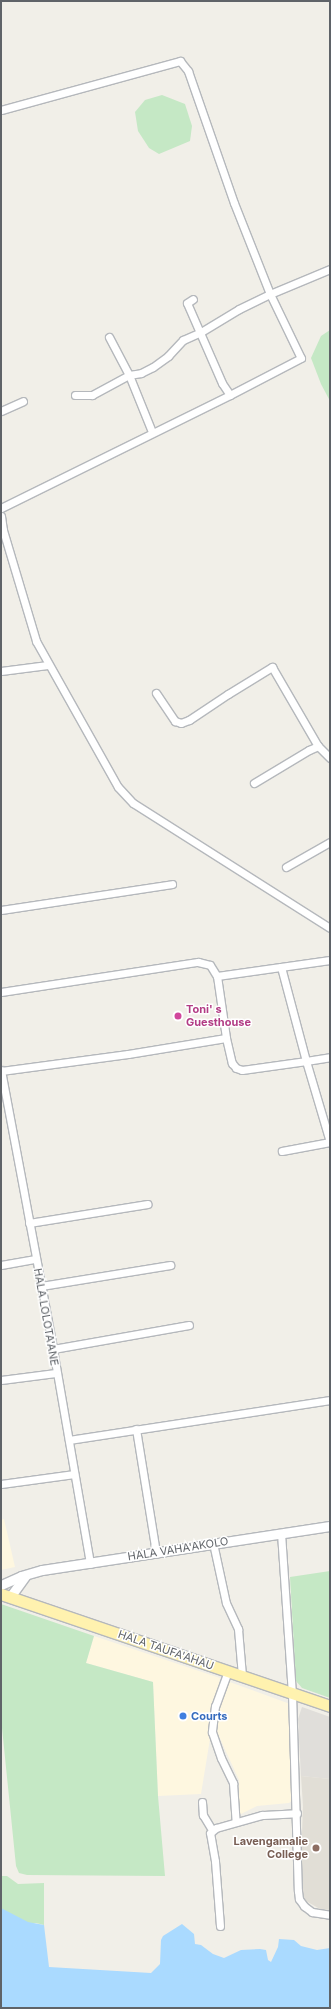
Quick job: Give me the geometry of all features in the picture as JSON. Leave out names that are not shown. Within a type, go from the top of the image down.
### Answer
[{"type":"main road","name":"HALA VAHA'AKOLO","points":[[1,1585],[27,1574],[42,1570],[90,1564],[213,1543],[330,1526]]},
{"type":"main road","points":[[6,1596],[27,1574]]},
{"type":"main road","name":"HALA TAUFA'AHAU","points":[[6,1596],[330,1706]]},
{"type":"street","points":[[1,110],[180,61],[188,71],[234,203],[270,294],[301,358],[230,395],[152,432],[1,508]]},
{"type":"street","points":[[74,395],[92,395],[129,375],[141,373],[153,367],[168,356],[183,340],[201,332],[239,309],[270,294],[330,269]]},
{"type":"street","points":[[193,299],[187,303],[201,332],[222,383],[230,395]]},
{"type":"street","points":[[109,337],[129,375],[152,432]]},
{"type":"street","points":[[1,411],[23,401]]},
{"type":"street","points":[[1,516],[2,530],[36,641],[48,665],[118,787],[133,803],[330,928]]},
{"type":"street","points":[[1,671],[48,665]]},
{"type":"street","points":[[156,693],[175,720],[181,723],[189,720],[272,667],[318,746],[330,758]]},
{"type":"street","points":[[254,783],[318,746]]},
{"type":"street","points":[[286,867],[330,842]]},
{"type":"street","points":[[1,910],[172,884]]},
{"type":"street","points":[[217,976],[330,960]]},
{"type":"street","points":[[1,992],[198,962],[210,965],[217,976],[226,1038],[232,1063],[236,1068],[242,1070],[330,1057]]},
{"type":"street","points":[[281,967],[306,1061],[330,1142],[282,1151]]},
{"type":"street","points":[[1,1070],[128,1054],[226,1038]]},
{"type":"street","name":"HALA LOLOTA'ANE","points":[[1,1070],[35,1259],[53,1349],[90,1564]]},
{"type":"street","points":[[29,1223],[147,1204]]},
{"type":"street","points":[[1,1265],[35,1259]]},
{"type":"street","points":[[41,1286],[170,1265]]},
{"type":"street","points":[[53,1349],[189,1325]]},
{"type":"street","points":[[1,1380],[56,1373]]},
{"type":"street","points":[[69,1440],[330,1400]]},
{"type":"street","points":[[136,1429],[156,1553]]},
{"type":"street","points":[[1,1484],[74,1474]]},
{"type":"street","points":[[281,1533],[292,1693],[299,1899],[304,1906],[312,1912],[330,1915]]},
{"type":"street","points":[[213,1543],[226,1603],[238,1629],[242,1676]]},
{"type":"street","points":[[228,1671],[215,1706],[212,1732],[221,1758],[233,1783],[236,1822]]},
{"type":"street","points":[[202,1802],[203,1815],[212,1830],[210,1837],[215,1861],[220,1926]]},
{"type":"street","points":[[212,1830],[262,1815],[297,1813]]},
{"type":"shaded area","points":[[4,1519],[15,1567],[1,1570],[1,1520]]},
{"type":"shaded area","points":[[94,1636],[220,1678],[201,1794],[158,1796],[153,1682],[86,1663]]},
{"type":"shaded area","points":[[227,1681],[290,1704],[295,1798],[289,1803],[257,1806],[239,1815],[239,1780],[217,1732],[221,1701]]},
{"type":"shaded area","points":[[302,1707],[330,1717],[330,1779],[301,1776],[298,1719]]},
{"type":"shaded area","name":"Lavengamalie College","points":[[301,1776],[330,1779],[330,1910],[320,1909],[306,1901],[300,1890],[303,1806]]},
{"type":"green space","points":[[162,95],[185,104],[192,126],[190,141],[159,154],[149,148],[138,131],[135,112],[145,100]]},
{"type":"green space","points":[[330,330],[330,401],[321,384],[311,358],[321,336]]},
{"type":"green space","points":[[330,1571],[330,1698],[302,1688],[296,1681],[290,1577]]},
{"type":"green space","points":[[1,1604],[94,1636],[86,1663],[153,1682],[158,1796],[165,1876],[27,1875],[19,1873],[16,1866],[1,1718]]},
{"type":"green space","points":[[1,1876],[7,1876],[18,1884],[44,1883],[44,1925],[36,1923],[1,1926]]},
{"type":"water","points":[[1,1908],[28,1922],[44,1925],[49,1967],[151,1973],[160,1964],[161,1940],[163,1936],[182,1924],[194,1934],[195,1944],[201,1945],[213,1954],[224,1958],[241,1950],[260,1949],[266,1950],[268,1960],[271,1962],[278,1947],[279,1939],[294,1940],[301,1946],[317,1950],[330,1948],[330,2008],[1,2008]]},
{"type":"place","name":"Toni' s Guesthouse","points":[[178,1016]]},
{"type":"place","name":"Courts","points":[[183,1716]]},
{"type":"place","name":"Lavengamalie College","points":[[316,1848]]}]
